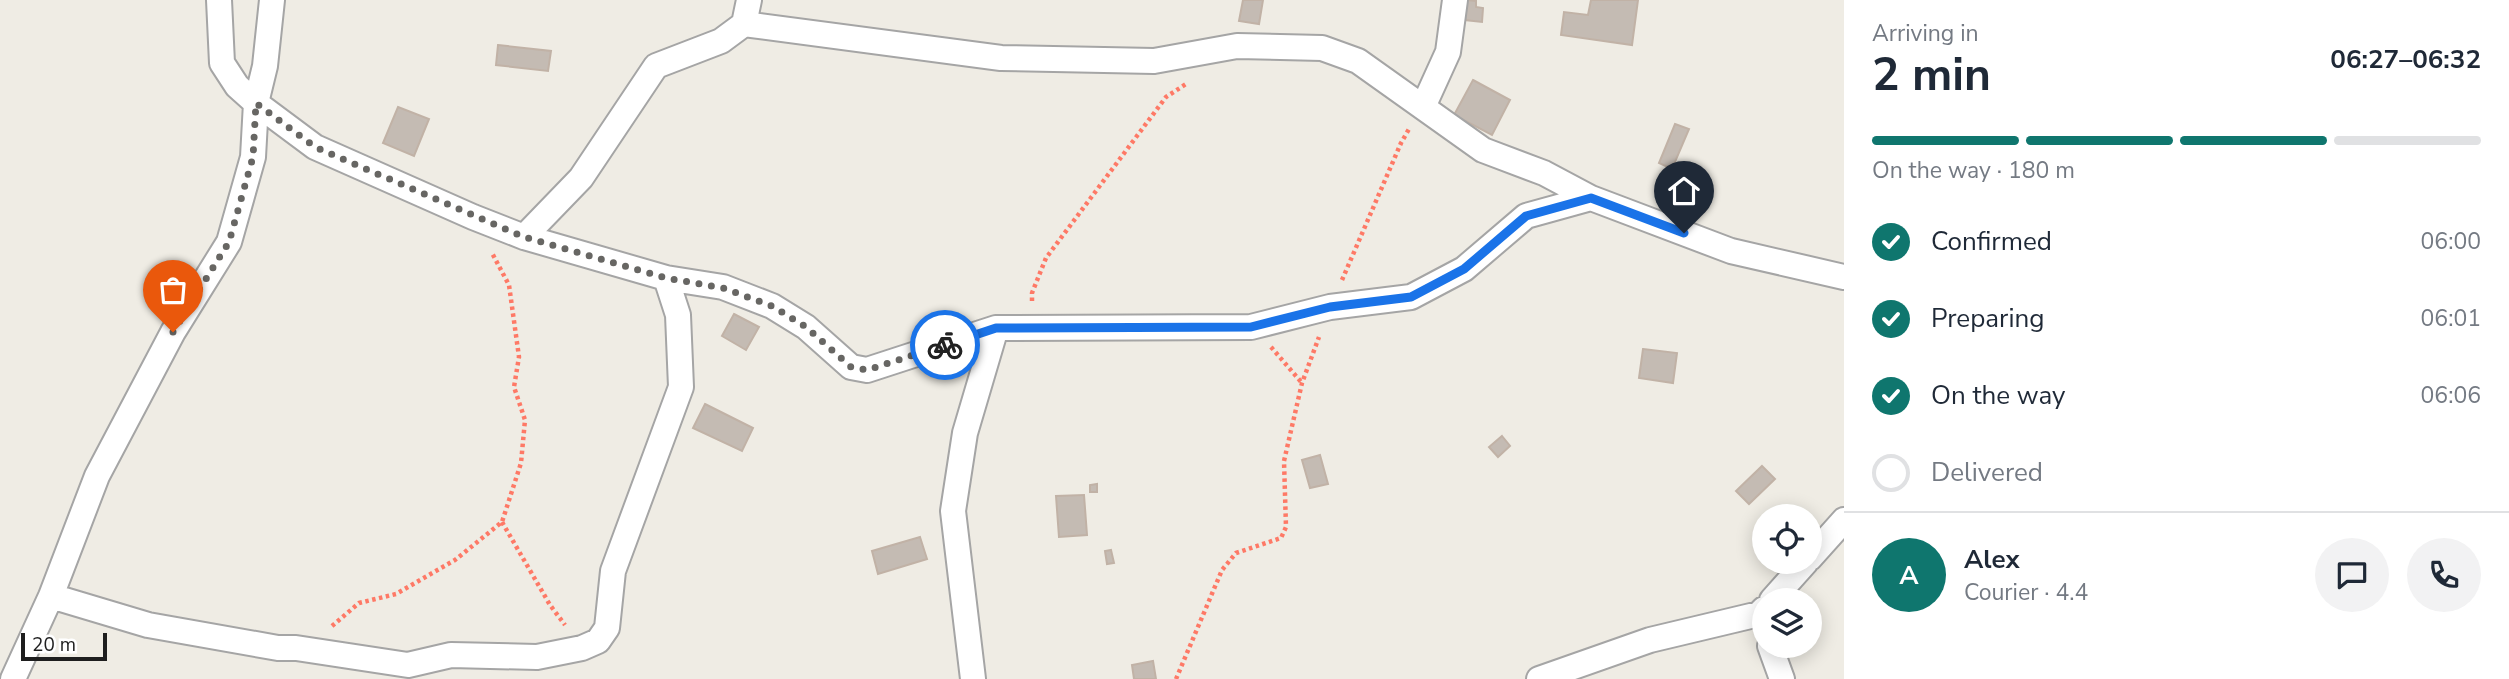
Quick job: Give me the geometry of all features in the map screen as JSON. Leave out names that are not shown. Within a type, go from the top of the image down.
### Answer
[{"type":"street","points":[[219,0],[222,62],[237,86],[315,147],[524,237],[666,278],[723,288],[772,306],[806,327],[851,367],[867,370],[996,328],[1251,327],[1330,307],[1411,297],[1464,269],[1526,216],[1591,198]]},
{"type":"street","points":[[13,679],[51,596],[97,476],[173,332],[229,242],[253,157],[256,103],[265,66],[272,0]]},
{"type":"street","points":[[524,237],[581,178],[656,66],[722,41],[744,24],[749,0]]},
{"type":"street","points":[[1423,107],[1448,52],[1455,0]]},
{"type":"street","points":[[744,24],[1001,58],[1154,61],[1237,46],[1322,48],[1358,61],[1483,150],[1544,173],[1591,198],[1731,251],[1844,277]]},
{"type":"street","points":[[1526,216],[1544,173]]},
{"type":"street","points":[[51,596],[148,625],[278,648],[296,648],[408,672],[452,655],[537,657],[582,648],[598,641],[607,628],[613,571],[681,387],[678,315],[666,278]]},
{"type":"street","points":[[973,679],[953,510],[965,433],[996,328]]},
{"type":"street","points":[[1822,544],[1844,520]]},
{"type":"street","points":[[1785,588],[1797,574]]},
{"type":"street","points":[[1539,679],[1650,640],[1752,616]]},
{"type":"street","points":[[1774,658],[1782,679]]},
{"type":"path","points":[[1032,327],[1032,293],[1046,258],[1166,97],[1197,77]]},
{"type":"path","points":[[1177,679],[1222,570],[1236,553],[1281,538],[1286,527],[1284,461],[1302,383],[1330,307],[1401,142],[1423,107]]},
{"type":"path","points":[[296,648],[321,636],[359,603],[396,594],[455,560],[502,522],[521,463],[525,420],[514,387],[519,357],[509,285],[473,217]]},
{"type":"path","points":[[1251,327],[1302,383]]},
{"type":"path","points":[[502,522],[550,605],[582,648]]},
{"type":"building","points":[[1243,0],[1263,0],[1259,24],[1239,21]]},
{"type":"building","points":[[1467,0],[1476,1],[1476,7],[1483,8],[1482,22],[1465,20]]},
{"type":"building","points":[[1591,0],[1638,0],[1632,45],[1561,35],[1564,12],[1588,15]]},
{"type":"building","points":[[498,45],[551,51],[548,71],[496,65]]},
{"type":"building","points":[[1473,80],[1510,100],[1492,135],[1454,115]]},
{"type":"building","points":[[398,107],[429,119],[414,156],[383,143]]},
{"type":"building","points":[[1675,124],[1689,129],[1672,169],[1659,163]]},
{"type":"building","points":[[734,314],[759,327],[746,350],[722,336]]},
{"type":"building","points":[[1643,349],[1677,353],[1673,383],[1639,378]]},
{"type":"building","points":[[705,404],[753,428],[742,451],[693,428]]},
{"type":"building","points":[[1502,436],[1510,446],[1498,457],[1489,447]]},
{"type":"building","points":[[1320,455],[1328,484],[1310,488],[1302,460]]},
{"type":"building","points":[[1762,466],[1775,479],[1749,504],[1736,491]]},
{"type":"building","points":[[1097,484],[1097,492],[1090,492],[1090,485]]},
{"type":"building","points":[[1084,495],[1087,535],[1059,537],[1056,496]]},
{"type":"building","points":[[920,537],[927,559],[878,574],[872,551]]},
{"type":"building","points":[[1111,550],[1114,563],[1107,564],[1105,551]]},
{"type":"building","points":[[1153,661],[1156,679],[1134,679],[1132,665]]},
{"type":"way so far","points":[[173,332],[229,242],[253,157],[256,103],[315,147],[473,217],[524,237],[666,278],[723,288],[772,306],[806,327],[851,367],[867,370],[945,345]]},
{"type":"route","points":[[945,345],[996,328],[1251,327],[1330,307],[1411,297],[1464,269],[1526,216],[1591,198],[1684,233]]}]
